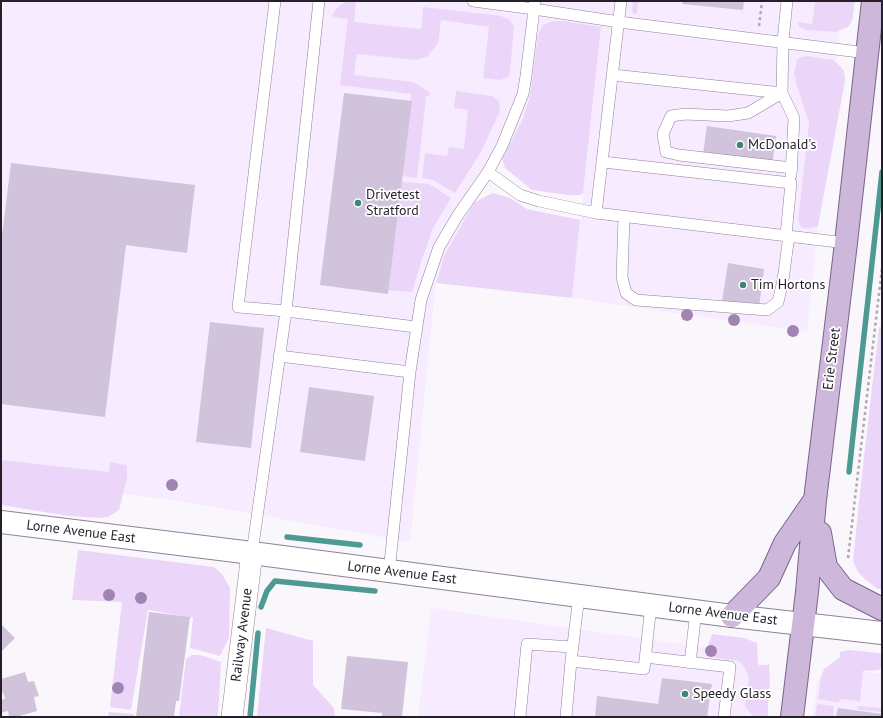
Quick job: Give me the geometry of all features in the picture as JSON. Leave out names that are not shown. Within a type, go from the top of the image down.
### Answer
[{"type":"main road","name":"Erie Street","points":[[792,717],[807,592],[815,500],[873,1]]},
{"type":"main road","points":[[815,500],[826,567],[843,589],[882,609]]},
{"type":"main road","points":[[732,616],[769,578],[785,543],[815,500]]},
{"type":"main road","name":"Lorne Avenue East","points":[[1,522],[252,553],[732,616],[882,633]]},
{"type":"street","name":"Railway Avenue","points":[[232,717],[252,553]]},
{"type":"lane","points":[[275,1],[238,308],[286,311],[416,327]]},
{"type":"lane","points":[[252,553],[286,311],[319,1]]},
{"type":"lane","points":[[473,1],[534,5],[619,22],[867,52]]},
{"type":"lane","points":[[596,213],[621,1]]},
{"type":"lane","points":[[624,217],[622,277],[626,293],[636,300],[767,310],[778,302],[783,280],[788,235],[794,118],[782,93],[783,41],[787,1]]},
{"type":"lane","points":[[389,572],[410,372],[421,300],[439,246],[458,215],[488,172],[502,146],[523,94],[534,5]]},
{"type":"lane","points":[[613,75],[782,93]]},
{"type":"lane","points":[[782,93],[748,113],[728,116],[685,114],[671,116],[662,134],[666,152],[679,155],[792,168]]},
{"type":"lane","points":[[603,162],[791,184]]},
{"type":"lane","points":[[488,172],[520,195],[539,201],[596,213],[846,243]]},
{"type":"lane","points":[[280,356],[410,372]]},
{"type":"lane","points":[[566,717],[572,647],[579,596]]},
{"type":"lane","points":[[571,661],[644,669],[651,605]]},
{"type":"lane","points":[[690,663],[696,611]]},
{"type":"lane","points":[[520,717],[526,644],[572,647]]},
{"type":"lane","points":[[645,657],[730,667],[724,717]]},
{"type":"path","points":[[759,26],[762,1]]},
{"type":"path","points":[[848,558],[882,268]]},
{"type":"shaded area","points":[[4,1],[815,1],[812,24],[797,24],[799,27],[806,30],[839,31],[836,62],[825,58],[807,56],[797,59],[794,72],[809,123],[798,220],[801,227],[806,229],[818,226],[807,332],[572,298],[601,27],[563,21],[538,35],[530,95],[523,119],[502,159],[444,256],[436,279],[410,542],[186,502],[1,477],[1,30]]},
{"type":"shaded area","points":[[348,1],[356,1],[354,22],[420,29],[422,27],[423,7],[501,16],[510,20],[514,27],[510,72],[508,77],[500,80],[483,78],[489,27],[441,20],[438,43],[427,57],[416,60],[357,54],[354,75],[413,82],[428,91],[430,94],[429,96],[426,96],[417,178],[402,176],[411,94],[340,85],[348,19],[334,17],[332,15],[339,6]]},
{"type":"shaded area","points":[[633,1],[639,1],[637,14],[634,14],[632,11]]},
{"type":"shaded area","points":[[815,1],[855,1],[852,21],[848,27],[836,32],[806,30],[799,27],[797,22],[812,24]]},
{"type":"shaded area","points":[[552,21],[563,21],[601,27],[583,193],[580,195],[568,195],[532,190],[505,168],[502,159],[523,119],[530,95],[538,35],[543,25]]},
{"type":"shaded area","points":[[807,56],[833,60],[844,71],[845,81],[818,226],[806,229],[801,227],[798,220],[809,123],[794,72],[797,59]]},
{"type":"shaded area","points":[[456,91],[492,96],[499,101],[500,111],[481,152],[455,193],[433,180],[422,178],[425,153],[447,156],[449,147],[464,149],[468,110],[454,108]]},
{"type":"shaded area","points":[[402,182],[429,184],[451,198],[433,228],[412,292],[388,290]]},
{"type":"shaded area","points":[[493,193],[510,198],[527,209],[580,220],[572,298],[436,283],[444,256],[474,203]]},
{"type":"shaded area","points":[[879,327],[882,327],[882,590],[876,588],[858,572],[853,561]]},
{"type":"shaded area","points":[[1,460],[109,472],[110,462],[127,465],[127,478],[119,510],[108,517],[100,518],[69,516],[1,505]]},
{"type":"shaded area","points":[[78,550],[214,567],[222,574],[230,588],[229,638],[220,656],[190,648],[193,618],[148,610],[131,710],[110,707],[122,602],[72,600]]},
{"type":"shaded area","points":[[431,608],[745,653],[760,665],[754,717],[418,717]]},
{"type":"shaded area","points":[[266,628],[313,641],[313,685],[334,708],[335,717],[257,717]]},
{"type":"shaded area","points":[[712,634],[744,638],[757,643],[758,665],[769,664],[770,684],[768,694],[768,717],[754,717],[745,706],[749,677],[743,665],[739,661],[712,657],[708,652],[708,646]]},
{"type":"shaded area","points":[[848,650],[880,653],[882,658],[882,667],[879,670],[863,671],[860,701],[840,699],[839,702],[835,702],[818,699],[821,677],[824,669],[840,657],[840,652]]},
{"type":"shaded area","points":[[192,655],[201,655],[221,662],[218,717],[179,717],[186,659]]},
{"type":"shaded area","points":[[826,668],[882,674],[882,717],[813,717],[817,683]]},
{"type":"shaded area","points":[[817,704],[834,706],[833,717],[815,717]]},
{"type":"shaded area","points":[[857,706],[882,708],[882,712],[859,710]]},
{"type":"shaded area","points":[[109,712],[134,714],[134,717],[108,717]]},
{"type":"building","points":[[683,1],[744,1],[743,10],[682,4]]},
{"type":"building","points":[[344,93],[412,101],[388,294],[320,285]]},
{"type":"building","name":"McDonald's","points":[[707,126],[776,136],[772,165],[703,154]]},
{"type":"building","points":[[11,163],[195,185],[187,253],[126,245],[105,417],[1,404],[1,244]]},
{"type":"building","name":"Tim Hortons","points":[[728,263],[764,269],[759,307],[722,301]]},
{"type":"building","points":[[210,322],[264,328],[251,448],[196,442]]},
{"type":"building","points":[[309,387],[374,396],[365,461],[300,452]]},
{"type":"building","points":[[149,612],[190,617],[179,701],[176,701],[174,717],[136,717]]},
{"type":"building","points":[[1,624],[15,638],[1,652]]},
{"type":"building","points":[[347,656],[408,662],[402,717],[382,717],[382,713],[341,709]]},
{"type":"building","points":[[25,672],[28,682],[34,681],[39,696],[34,697],[37,711],[16,717],[9,717],[8,711],[1,713],[1,700],[5,699],[3,692],[1,693],[1,679]]},
{"type":"building","name":"Speedy Glass","points":[[662,678],[712,684],[707,717],[595,717],[597,696],[658,704]]},
{"type":"building","points":[[838,708],[882,714],[882,717],[836,717]]},
{"type":"waterway","points":[[849,472],[882,172]]},
{"type":"waterway","points":[[287,537],[360,545]]},
{"type":"waterway","points":[[261,607],[267,591],[275,581],[375,591]]},
{"type":"waterway","points":[[250,717],[258,633]]},
{"type":"place","name":"McDonald's","points":[[740,145]]},
{"type":"place","name":"Drivetest Stratford","points":[[358,203]]},
{"type":"place","name":"Tim Hortons","points":[[743,285]]},
{"type":"place","name":"Speedy Glass","points":[[685,694]]}]
